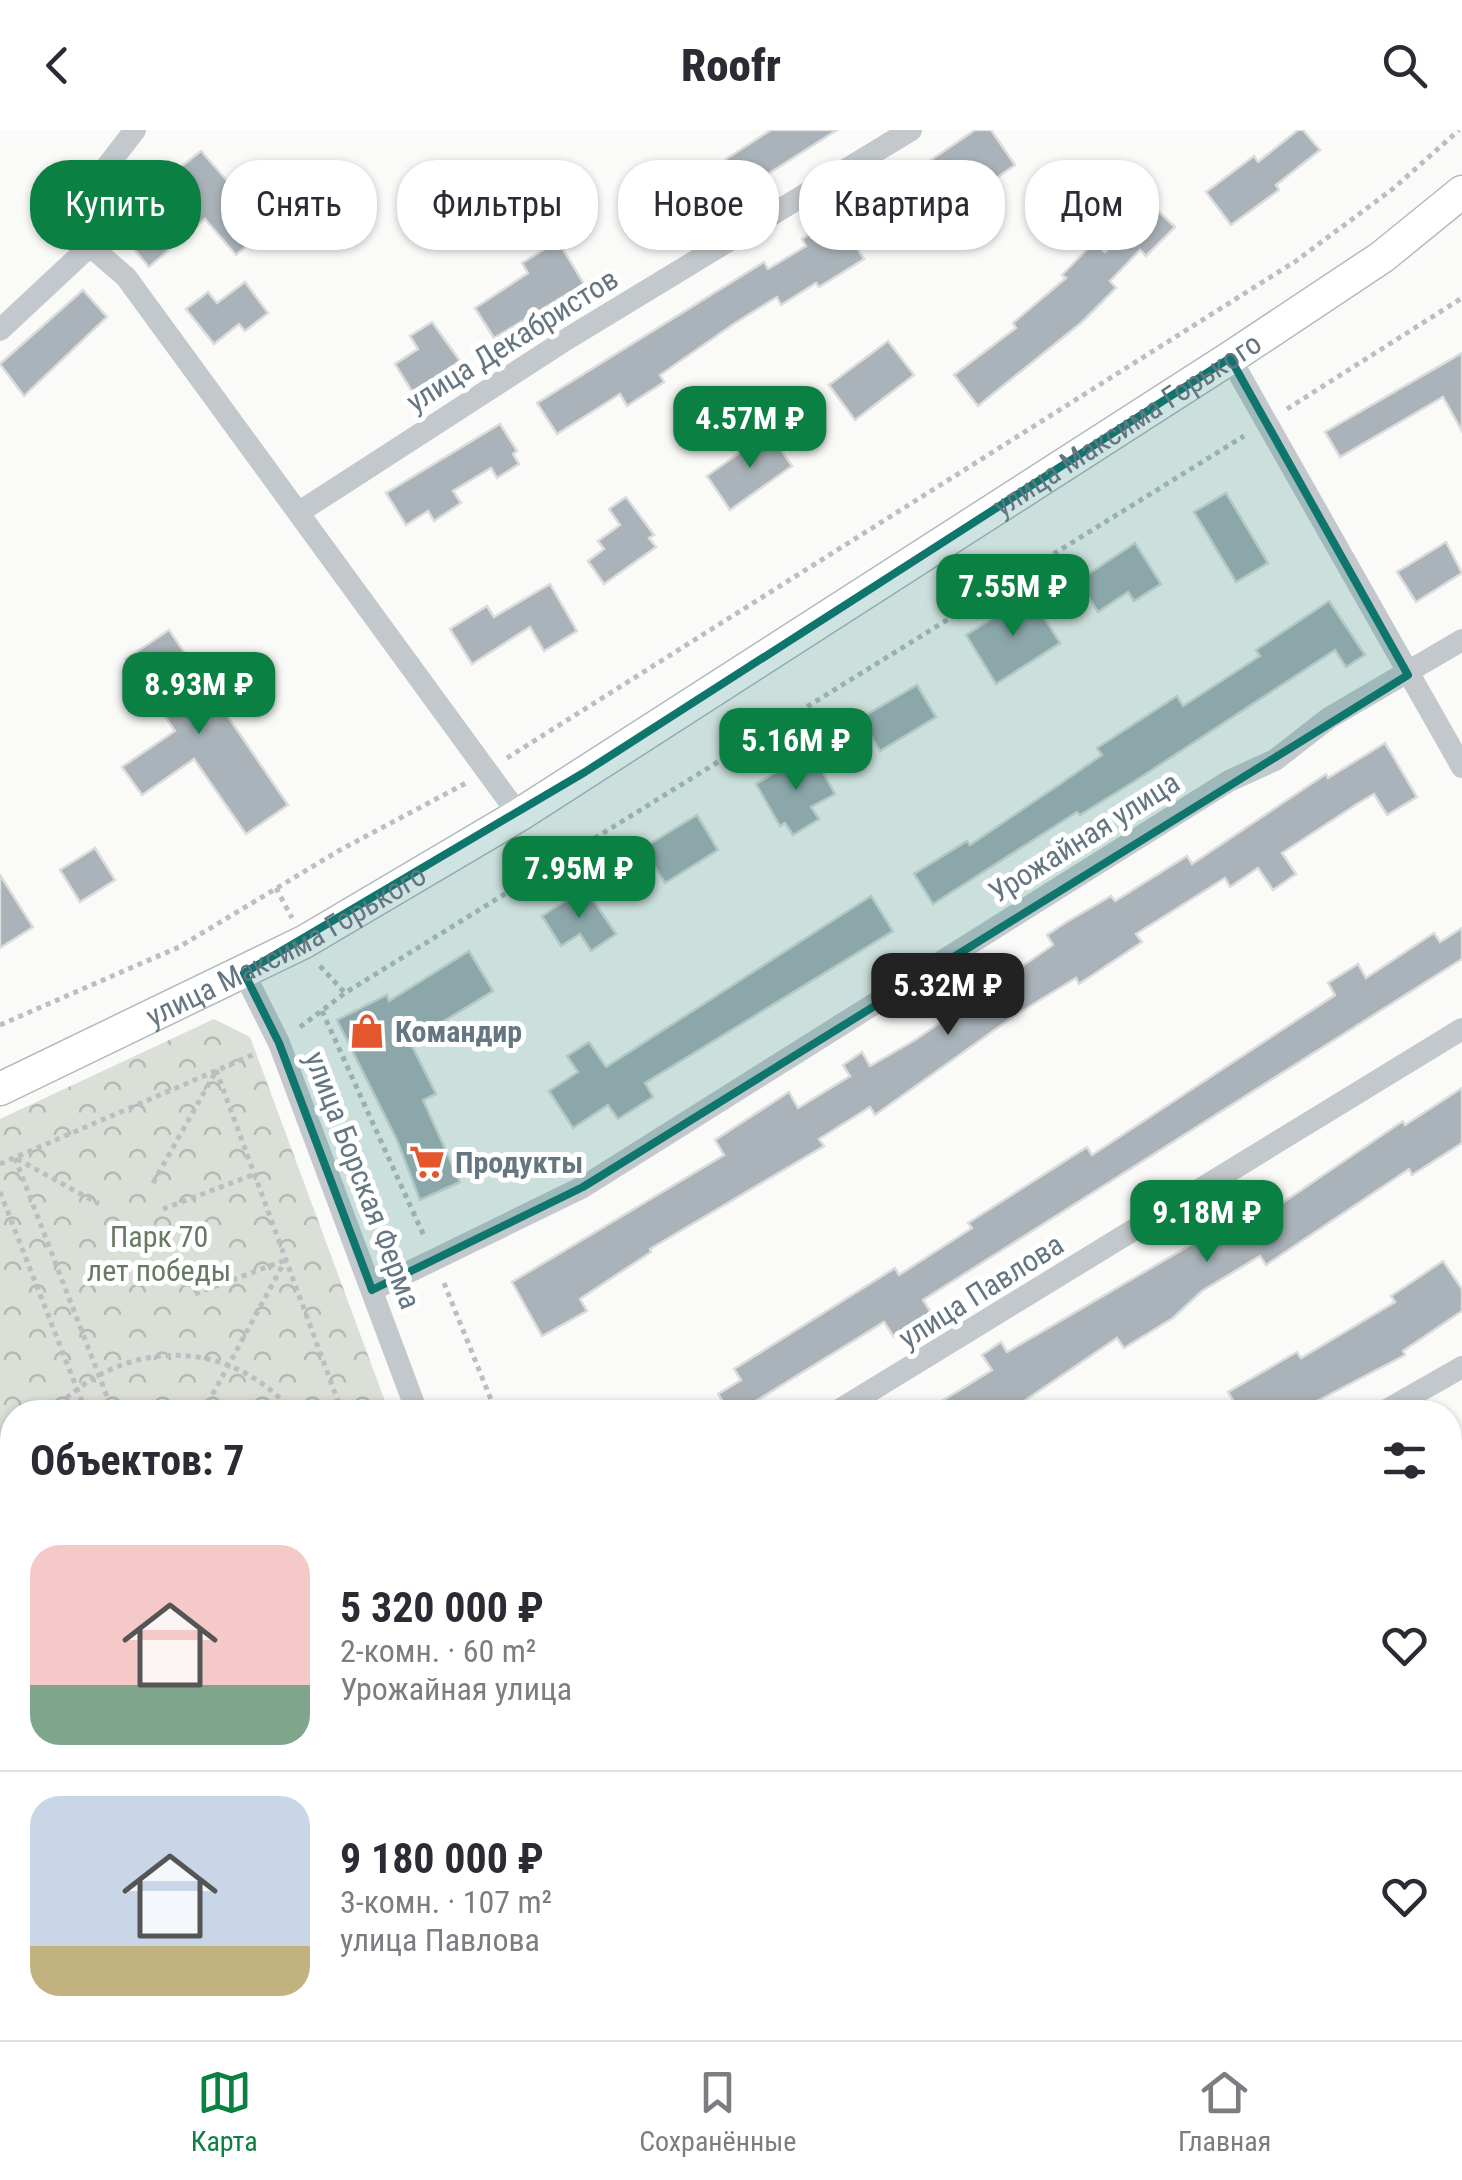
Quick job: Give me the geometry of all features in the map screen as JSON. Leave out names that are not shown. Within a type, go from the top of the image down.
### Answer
[{"type":"street","points":[[111,160],[134,130]]},
{"type":"street","name":"улица Декабристов","points":[[301,511],[567,339],[910,130]]},
{"type":"street","name":"улица Максима Горького","points":[[0,1089],[304,942],[519,815],[1230,358],[1382,257],[1462,192]]},
{"type":"street","points":[[0,330],[86,250]]},
{"type":"street","points":[[95,250],[126,277],[301,511],[519,815]]},
{"type":"street","points":[[1230,358],[1462,767]]},
{"type":"street","name":"Урожайная улица","points":[[372,1290],[583,1187],[1229,781],[1288,752],[1328,718],[1408,675],[1462,640]]},
{"type":"street","name":"улица Борская Ферма","points":[[244,973],[279,1043],[413,1400]]},
{"type":"street","name":"улица Павлова","points":[[856,1400],[1462,1029]]},
{"type":"street","points":[[1404,1400],[1462,1367]]},
{"type":"path","points":[[0,1026],[180,946],[340,850],[487,771],[918,495],[1296,261],[1394,188],[1454,132]]},
{"type":"path","points":[[491,1400],[434,1260],[322,1011],[1462,298]]},
{"type":"path","points":[[0,1164],[279,1043]]},
{"type":"path","points":[[216,1070],[338,1400]]},
{"type":"path","points":[[154,1183],[216,1070]]},
{"type":"path","points":[[15,1158],[98,1204]]},
{"type":"path","points":[[15,1158],[109,1400]]},
{"type":"path","points":[[163,1209],[255,1174]]},
{"type":"path","points":[[0,1192],[81,1400]]},
{"type":"path","points":[[196,1294],[286,1260]]},
{"type":"path","points":[[210,1400],[286,1260]]},
{"type":"path","points":[[63,1400],[76,1386],[98,1373],[140,1358],[170,1356],[229,1364],[275,1391],[283,1400]]},
{"type":"highlighted area","points":[[1230,358],[1408,675],[583,1187],[372,1290],[279,1043],[244,973],[585,772]]},
{"type":"green space","name":"Парк 70 лет победы","points":[[214,1019],[250,1037],[385,1400],[0,1400],[0,1119]]},
{"type":"building","points":[[771,130],[837,130],[779,167],[779,160],[726,159]]},
{"type":"building","points":[[975,130],[991,130],[1015,165],[1005,172],[1005,160],[931,160]]},
{"type":"building","points":[[1303,130],[1320,150],[1276,185],[1279,190],[1231,225],[1206,192],[1254,156],[1258,162]]},
{"type":"building","points":[[201,151],[221,174],[221,238],[205,219],[201,222],[201,160],[190,160]]},
{"type":"building","points":[[1159,212],[1175,227],[1159,243]]},
{"type":"building","points":[[135,250],[169,250],[149,267]]},
{"type":"building","points":[[543,250],[563,250],[584,284],[494,338],[475,308],[528,273],[522,263]]},
{"type":"building","points":[[799,250],[858,250],[864,259],[819,287],[816,283],[781,305],[777,297],[735,323],[660,375],[664,382],[627,406],[620,394],[557,434],[537,403],[764,262],[768,269]]},
{"type":"building","points":[[1086,250],[1140,250],[1110,281],[1116,288],[1082,322],[978,406],[954,375],[1016,328],[1013,323],[1066,278],[1062,275]]},
{"type":"building","points":[[245,282],[268,313],[245,331],[239,324],[214,344],[186,309],[208,292],[217,303]]},
{"type":"building","points":[[83,290],[107,317],[24,396],[0,364]]},
{"type":"building","points":[[432,322],[460,361],[413,393],[395,364],[418,349],[410,336]]},
{"type":"building","points":[[888,341],[914,375],[855,420],[829,385]]},
{"type":"building","points":[[1462,353],[1462,431],[1443,397],[1340,457],[1325,432]]},
{"type":"building","points":[[500,424],[517,451],[513,454],[519,464],[497,478],[491,468],[453,491],[461,503],[434,521],[428,511],[406,525],[386,493]]},
{"type":"building","points":[[769,432],[792,466],[730,510],[707,476]]},
{"type":"building","points":[[1226,493],[1268,563],[1236,582],[1194,512]]},
{"type":"building","points":[[626,497],[654,535],[649,538],[656,547],[604,584],[588,561],[604,549],[598,541],[620,525],[609,509]]},
{"type":"building","points":[[1446,542],[1462,573],[1416,602],[1397,572]]},
{"type":"building","points":[[1135,543],[1161,584],[1134,601],[1128,592],[1098,612],[1078,581]]},
{"type":"building","points":[[550,584],[577,631],[544,651],[530,627],[472,664],[450,629],[487,606],[494,617]]},
{"type":"building","points":[[1030,595],[1060,643],[996,684],[966,635]]},
{"type":"building","points":[[1329,601],[1365,655],[1346,667],[1335,650],[1135,781],[1080,815],[1077,812],[933,904],[914,874],[967,841],[970,845],[1102,755],[1097,748],[1177,696],[1183,706],[1260,656],[1256,650]]},
{"type":"building","points":[[169,630],[288,805],[246,834],[194,759],[142,795],[122,767],[175,731],[126,659]]},
{"type":"building","points":[[917,685],[936,717],[880,751],[861,718]]},
{"type":"building","points":[[1385,743],[1417,797],[1387,815],[1374,794],[1357,804],[1282,853],[1296,874],[1273,890],[1258,868],[1230,887],[1225,878],[1136,934],[1142,942],[1079,984],[1076,978],[1017,1014],[875,1115],[870,1107],[819,1139],[824,1146],[650,1249],[651,1252],[580,1299],[587,1311],[542,1336],[512,1282],[724,1155],[715,1140],[789,1092],[798,1108],[850,1076],[843,1065],[862,1052],[870,1066],[915,1040],[1053,945],[1047,935],[1065,923],[1111,896],[1115,901],[1187,856],[1192,864],[1326,774],[1328,778]]},
{"type":"building","points":[[811,751],[835,794],[811,807],[819,819],[793,835],[785,823],[780,826],[756,784]]},
{"type":"building","points":[[697,815],[718,850],[665,883],[643,848]]},
{"type":"building","points":[[95,848],[115,880],[80,902],[60,870]]},
{"type":"building","points":[[0,875],[33,927],[0,948]]},
{"type":"building","points":[[585,888],[616,934],[591,951],[580,934],[561,946],[542,916]]},
{"type":"building","points":[[871,896],[893,931],[645,1083],[653,1097],[618,1119],[608,1105],[573,1128],[549,1091],[578,1072],[567,1056],[589,1042],[606,1067]]},
{"type":"building","points":[[1462,928],[1462,959],[923,1300],[932,1314],[894,1337],[884,1322],[757,1400],[722,1400],[718,1394],[741,1380],[734,1369],[895,1268],[899,1275],[972,1228],[968,1223],[1087,1147],[1092,1155],[1335,995],[1328,983],[1358,964],[1366,978],[1434,933],[1440,942]]},
{"type":"building","points":[[469,951],[493,991],[410,1042],[436,1094],[423,1100],[460,1182],[420,1200],[397,1140],[337,1020],[387,995],[389,1001]]},
{"type":"building","points":[[1462,1088],[1462,1143],[1412,1175],[1409,1169],[1266,1265],[1260,1256],[1202,1291],[1173,1318],[1124,1348],[1117,1338],[1026,1400],[943,1400],[992,1370],[982,1355],[1001,1342],[1007,1352],[1254,1208],[1260,1218],[1403,1121],[1405,1125]]},
{"type":"building","points":[[1443,1261],[1462,1289],[1462,1311],[1403,1351],[1405,1355],[1319,1400],[1233,1400],[1228,1392],[1297,1352],[1301,1358],[1395,1302],[1391,1296]]},
{"type":"place","name":"Командир","points":[[367,1031]]},
{"type":"place","name":"Продукты","points":[[427,1162]]}]
